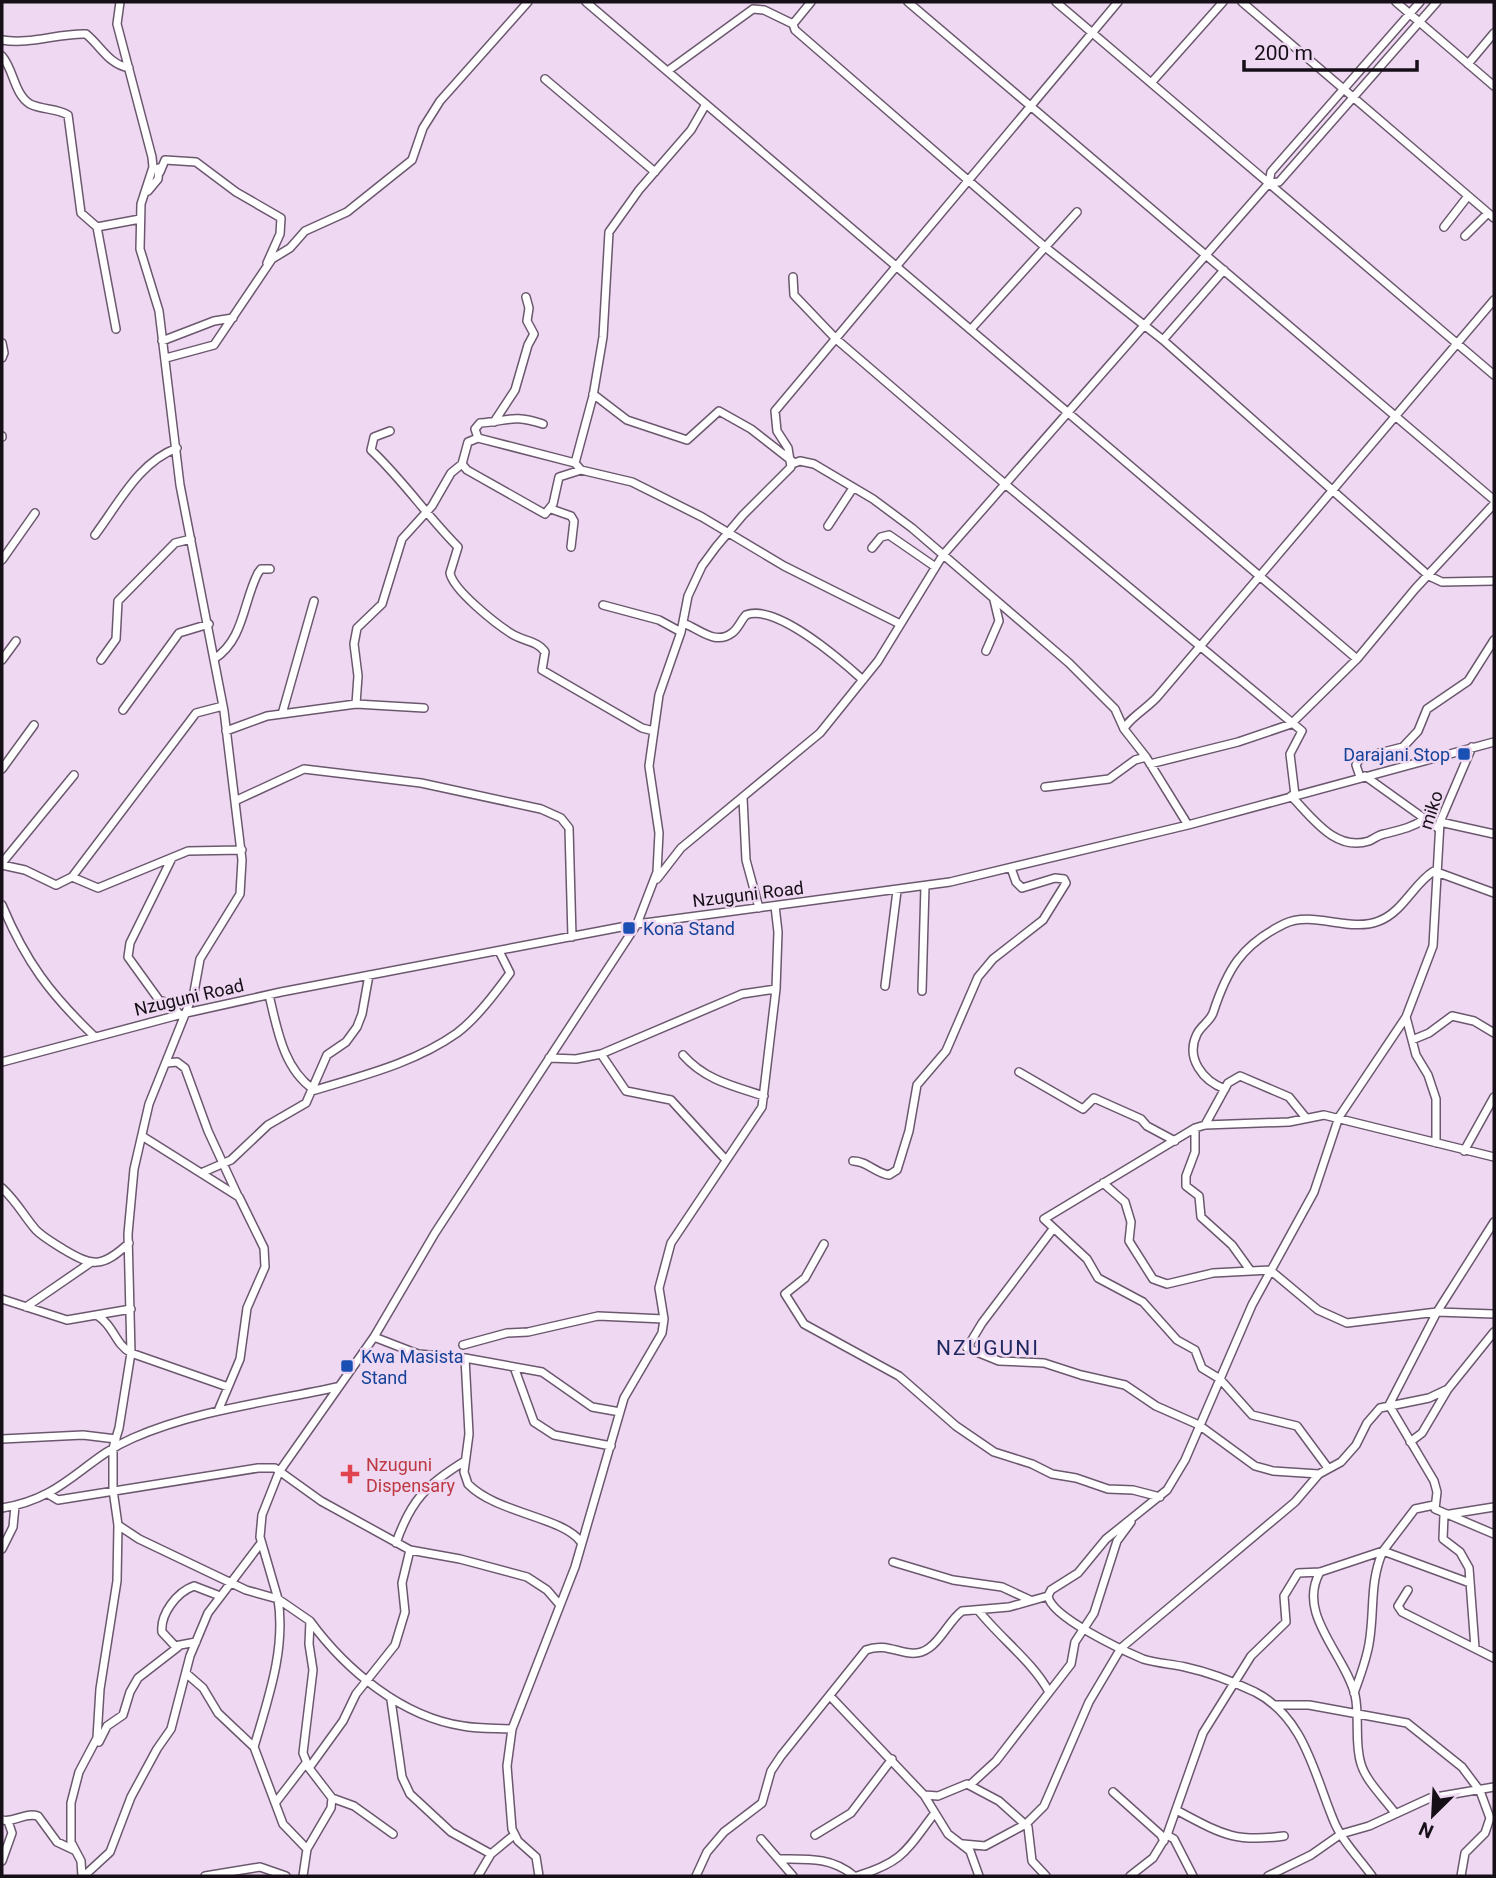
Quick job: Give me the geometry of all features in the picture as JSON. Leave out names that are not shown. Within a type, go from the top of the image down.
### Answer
[{"type":"street","points":[[93,1747],[117,1581],[118,1525],[113,1490],[113,1448],[131,1353],[129,1243],[134,1169],[149,1104],[194,992],[200,959],[240,894],[242,850],[223,706],[180,485],[156,294],[141,249],[140,219],[153,167],[152,155],[117,24],[118,5],[110,2]]},
{"type":"street","points":[[265,269],[305,231],[347,212],[412,160],[423,128],[440,101],[528,2]]},
{"type":"street","points":[[586,2],[897,266],[973,327],[1357,659]]},
{"type":"street","points":[[746,2],[750,11]]},
{"type":"street","points":[[793,24],[811,2]]},
{"type":"street","points":[[908,2],[1494,502],[1357,659],[1291,724],[1238,742],[1148,761],[1135,760],[1109,779],[1045,788]]},
{"type":"street","points":[[1056,2],[1494,375]]},
{"type":"street","points":[[793,463],[777,431],[775,411],[1118,2]]},
{"type":"street","points":[[1152,83],[1223,2]]},
{"type":"street","points":[[1242,2],[1491,215],[1465,236]]},
{"type":"street","points":[[1396,2],[1494,86]]},
{"type":"street","points":[[254,1747],[280,1644],[282,1623],[258,1526],[279,1472],[374,1337],[435,1233],[637,924],[656,879],[681,848],[804,748],[863,680],[943,555],[1269,183],[1271,172],[1420,2]]},
{"type":"street","points":[[1269,183],[1279,182],[1437,2]]},
{"type":"street","points":[[669,70],[750,11],[764,10],[793,24],[795,30],[1045,247],[1163,340],[1429,576],[1442,582],[1494,580]]},
{"type":"street","points":[[1468,64],[1494,33]]},
{"type":"street","points":[[3,42],[86,34],[118,66],[129,68]]},
{"type":"street","points":[[2,56],[16,87],[27,102],[68,115],[79,209],[97,227],[116,329]]},
{"type":"street","points":[[545,79],[605,133],[655,172]]},
{"type":"street","points":[[575,463],[593,394],[608,287],[607,237],[614,223],[691,131],[706,104]]},
{"type":"street","points":[[152,155],[160,172]]},
{"type":"street","points":[[146,194],[165,160],[196,162],[236,192],[281,218],[280,234],[265,269],[211,347],[166,358]]},
{"type":"street","points":[[1444,227],[1468,196]]},
{"type":"street","points":[[973,327],[1077,212]]},
{"type":"street","points":[[97,227],[140,219]]},
{"type":"street","points":[[1163,340],[1224,270]]},
{"type":"street","points":[[793,277],[794,295],[836,339],[1303,734],[1290,754],[1293,796],[1332,836],[1341,841],[1370,841],[1382,834],[1406,830],[1425,819]]},
{"type":"street","points":[[494,422],[515,390],[528,345],[534,334],[527,321],[529,309],[526,297]]},
{"type":"street","points":[[1124,729],[1129,720],[1141,714],[1153,702],[1494,300]]},
{"type":"street","points":[[162,341],[214,321],[233,318]]},
{"type":"street","points":[[2,343],[2,358]]},
{"type":"street","points":[[593,394],[627,420],[687,440],[719,411],[751,429],[793,463]]},
{"type":"street","points":[[478,438],[476,426],[480,423],[514,416],[542,424]]},
{"type":"street","points":[[390,431],[374,437],[371,450],[396,474],[425,514],[458,547],[450,573],[456,586],[514,635],[541,646],[545,652],[542,670],[642,728],[654,731]]},
{"type":"street","points":[[356,704],[357,628],[383,604],[402,539],[425,514],[451,473],[462,464],[468,442],[478,438],[575,463],[581,470]]},
{"type":"street","points":[[95,535],[143,469],[160,454],[177,448]]},
{"type":"street","points":[[656,879],[659,833],[649,766],[660,691],[682,627],[688,596],[702,566],[729,532],[785,477],[793,463],[800,461],[814,464],[892,513],[1069,663],[1115,709],[1124,729],[1148,761],[1188,825]]},
{"type":"street","points":[[462,464],[467,470],[545,514],[551,509],[559,477],[581,470],[632,482],[729,532],[784,566],[900,624]]},
{"type":"street","points":[[828,526],[853,488]]},
{"type":"street","points":[[551,509],[571,516],[574,521],[571,547]]},
{"type":"street","points":[[2,560],[35,513]]},
{"type":"street","points":[[872,548],[881,537],[888,535],[934,566]]},
{"type":"street","points":[[101,660],[116,639],[118,601],[175,543],[191,539]]},
{"type":"street","points":[[214,659],[230,645],[245,614],[258,573],[261,569],[270,569]]},
{"type":"street","points":[[986,651],[999,621],[994,599]]},
{"type":"street","points":[[282,714],[314,601]]},
{"type":"street","points":[[603,606],[714,638],[725,637],[735,630],[747,614],[768,616],[795,628],[844,662],[863,680]]},
{"type":"street","points":[[122,710],[179,633],[209,625]]},
{"type":"street","points":[[1494,640],[1468,681],[1427,709],[1418,731],[1403,747],[1360,758],[1356,765],[1363,777],[1425,819],[1440,826],[1494,834]]},
{"type":"street","points":[[2,660],[16,641]]},
{"type":"street","points":[[226,731],[282,714],[356,704],[424,708]]},
{"type":"street","points":[[74,775],[2,864],[25,870],[56,885],[72,877],[196,713],[223,706]]},
{"type":"street","points":[[2,769],[34,725]]},
{"type":"street","name":"Nzuguni Road","points":[[2,1062],[183,1014],[369,975],[637,924],[897,891],[1011,868],[1188,825],[1494,742]]},
{"type":"street","name":"miko","points":[[1048,1596],[1051,1590],[1078,1573],[1107,1539],[1160,1497],[1176,1477],[1270,1270],[1314,1192],[1339,1117],[1406,1017],[1433,946],[1438,870],[1436,855],[1440,826],[1472,747]]},
{"type":"street","points":[[237,800],[304,769],[421,783],[541,809],[561,818],[569,828],[572,937]]},
{"type":"street","points":[[743,798],[747,868],[759,908]]},
{"type":"street","points":[[72,877],[98,888],[188,851],[242,850]]},
{"type":"street","points":[[172,858],[130,943],[128,957],[159,1000],[171,1004],[183,1014]]},
{"type":"street","points":[[853,1161],[861,1161],[878,1174],[889,1175],[897,1170],[909,1131],[917,1085],[946,1051],[978,976],[993,959],[1043,920],[1066,883],[1064,879],[1055,878],[1022,888],[1016,882],[1011,868]]},
{"type":"street","points":[[1225,1089],[1206,1078],[1196,1064],[1193,1048],[1197,1034],[1212,1016],[1223,981],[1238,957],[1266,935],[1293,921],[1349,924],[1379,921],[1397,908],[1423,879],[1438,870],[1494,893]]},
{"type":"street","points":[[922,991],[925,886]]},
{"type":"street","points":[[885,986],[897,891]]},
{"type":"street","points":[[2,906],[20,947],[35,970],[64,1006],[95,1037]]},
{"type":"street","points":[[539,1876],[535,1855],[513,1835],[507,1766],[512,1729],[575,1567],[580,1541],[627,1393],[662,1334],[664,1319],[659,1288],[671,1243],[759,1115],[764,1096],[776,989],[778,932],[775,906]]},
{"type":"street","points":[[313,1090],[391,1066],[422,1053],[458,1032],[510,972],[499,951]]},
{"type":"street","points":[[201,1173],[236,1157],[268,1125],[304,1105],[327,1055],[346,1042],[356,1027],[362,1014],[369,975]]},
{"type":"street","points":[[548,1058],[576,1059],[601,1055],[625,1041],[651,1035],[742,994],[776,989]]},
{"type":"street","points":[[269,995],[290,1061],[298,1076],[313,1090]]},
{"type":"street","points":[[1406,1017],[1412,1040],[1436,1099],[1436,1143]]},
{"type":"street","points":[[1412,1040],[1429,1033],[1452,1017],[1474,1021],[1494,1033]]},
{"type":"street","points":[[601,1055],[626,1091],[671,1100],[726,1160]]},
{"type":"street","points":[[683,1055],[708,1077],[764,1096]]},
{"type":"street","points":[[167,1063],[177,1062],[185,1068],[208,1131],[264,1248],[265,1267],[247,1308],[240,1359],[218,1411]]},
{"type":"street","points":[[1019,1072],[1083,1109],[1094,1098],[1141,1119],[1147,1126],[1175,1141]]},
{"type":"street","points":[[1205,1125],[1232,1079],[1243,1076],[1289,1097],[1306,1118]]},
{"type":"street","points":[[1464,1151],[1494,1097]]},
{"type":"street","points":[[1328,1468],[1297,1426],[1252,1415],[1220,1379],[1202,1368],[1197,1353],[1177,1340],[1143,1301],[1098,1278],[1083,1255],[1044,1219],[1195,1128],[1205,1125],[1339,1117],[1382,1131],[1494,1157]]},
{"type":"street","points":[[1195,1128],[1195,1152],[1186,1175],[1186,1186],[1199,1196],[1200,1214],[1206,1222],[1232,1245],[1250,1270]]},
{"type":"street","points":[[142,1136],[239,1198]]},
{"type":"street","points":[[1103,1182],[1125,1202],[1131,1222],[1129,1241],[1153,1279],[1167,1284],[1213,1273],[1270,1270],[1318,1310],[1341,1321],[1362,1323],[1437,1312],[1494,1314]]},
{"type":"street","points":[[2,1188],[19,1203],[38,1231],[90,1263]]},
{"type":"street","points":[[1388,1405],[1437,1312],[1494,1222]]},
{"type":"street","points":[[1054,1229],[982,1323],[967,1349],[999,1361],[1044,1363],[1125,1385],[1156,1406],[1199,1425],[1233,1452],[1262,1469],[1319,1474]]},
{"type":"street","points":[[26,1307],[90,1263],[110,1259],[129,1243]]},
{"type":"street","points":[[824,1244],[805,1278],[785,1294],[804,1324],[899,1376],[956,1426],[994,1452],[1032,1464],[1052,1474],[1076,1478],[1104,1488],[1133,1490],[1160,1497]]},
{"type":"street","points":[[2,1298],[66,1320],[131,1309]]},
{"type":"street","points":[[98,1315],[110,1323],[121,1347],[131,1353],[228,1387]]},
{"type":"street","points":[[463,1345],[507,1333],[528,1332],[598,1316],[664,1319]]},
{"type":"street","points":[[1410,1442],[1422,1433],[1447,1390],[1494,1332]]},
{"type":"street","points":[[374,1337],[418,1354],[465,1358],[549,1375],[597,1409],[620,1412]]},
{"type":"street","points":[[465,1358],[469,1434],[465,1478],[472,1489],[518,1513],[569,1531],[580,1541]]},
{"type":"street","points":[[514,1367],[534,1422],[554,1435],[611,1446]]},
{"type":"street","points":[[2,1508],[15,1506],[63,1487],[113,1448],[135,1437],[218,1411],[337,1387]]},
{"type":"street","points":[[963,1844],[985,1846],[1026,1824],[1047,1801],[1089,1702],[1121,1648],[1295,1502],[1319,1474],[1346,1457],[1356,1446],[1372,1416],[1388,1405],[1429,1398],[1447,1390]]},
{"type":"street","points":[[1388,1405],[1434,1481],[1437,1492],[1434,1505]]},
{"type":"street","points":[[2,1439],[83,1435],[116,1439]]},
{"type":"street","points":[[396,1543],[409,1511],[429,1485],[465,1461]]},
{"type":"street","points":[[48,1494],[58,1500],[258,1468],[279,1472],[321,1501],[396,1543],[410,1549],[527,1577],[547,1590],[559,1604]]},
{"type":"street","points":[[1434,1505],[1444,1515],[1494,1534]]},
{"type":"street","points":[[1395,1813],[1362,1767],[1354,1693],[1369,1645],[1375,1594],[1373,1577],[1383,1551],[1415,1509],[1434,1505]]},
{"type":"street","points":[[2,1549],[13,1527],[15,1506]]},
{"type":"street","points":[[1444,1515],[1494,1507]]},
{"type":"street","points":[[1444,1515],[1442,1538],[1464,1558],[1470,1583],[1475,1648]]},
{"type":"street","points":[[924,1795],[939,1796],[971,1784],[996,1761],[1071,1664],[1075,1642],[1094,1613],[1117,1541],[1132,1518]]},
{"type":"street","points":[[118,1525],[139,1539],[230,1582],[278,1599],[310,1621],[330,1647],[391,1700],[454,1724],[512,1729]]},
{"type":"street","points":[[195,1642],[178,1647],[136,1680],[123,1714],[107,1726],[79,1772],[71,1803],[71,1842],[81,1861],[83,1876],[93,1873],[110,1852],[131,1797],[157,1749],[169,1734],[195,1642],[220,1596],[261,1542]]},
{"type":"street","points":[[276,1802],[338,1728],[356,1694],[393,1648],[405,1612],[402,1583],[410,1549]]},
{"type":"street","points":[[1130,1876],[1153,1858],[1166,1838],[1199,1741],[1251,1656],[1286,1622],[1284,1596],[1295,1577],[1302,1572],[1320,1572],[1383,1551],[1470,1583]]},
{"type":"street","points":[[893,1562],[953,1580],[1002,1587],[1030,1600]]},
{"type":"street","points":[[1320,1572],[1312,1588],[1311,1597],[1321,1626],[1354,1693]]},
{"type":"street","points":[[178,1647],[171,1644],[161,1630],[173,1601],[181,1591],[194,1586],[220,1596]]},
{"type":"street","points":[[1408,1590],[1398,1609],[1494,1658]]},
{"type":"street","points":[[696,1876],[707,1852],[724,1832],[761,1803],[771,1771],[781,1756],[866,1650],[884,1645],[908,1653],[923,1652],[933,1645],[958,1614],[1009,1607],[1048,1596],[1055,1611],[1121,1648],[1147,1660],[1188,1667],[1256,1693],[1275,1705],[1303,1740],[1305,1754],[1316,1769],[1341,1834],[1372,1876]]},
{"type":"street","points":[[978,1610],[1026,1665],[1039,1674],[1049,1692]]},
{"type":"street","points":[[310,1621],[309,1644],[313,1670],[302,1749],[308,1766],[332,1798],[354,1806],[393,1834]]},
{"type":"street","points":[[187,1674],[203,1688],[218,1713],[254,1747],[283,1824],[307,1849]]},
{"type":"street","points":[[830,1696],[924,1795],[948,1834],[963,1844],[971,1854],[979,1876]]},
{"type":"street","points":[[391,1700],[402,1777],[410,1794],[451,1832],[491,1854]]},
{"type":"street","points":[[1275,1705],[1305,1705],[1355,1712],[1416,1728],[1462,1767],[1480,1791],[1489,1824],[1485,1833],[1465,1853],[1461,1876]]},
{"type":"street","points":[[815,1835],[851,1813],[892,1759]]},
{"type":"street","points":[[971,1784],[999,1801],[1026,1824],[1030,1834],[1032,1861],[1043,1875]]},
{"type":"street","points":[[1268,1876],[1311,1855],[1341,1834],[1369,1826],[1437,1796],[1494,1789]]},
{"type":"street","points":[[1113,1792],[1146,1824],[1166,1838],[1174,1839],[1193,1876]]},
{"type":"street","points":[[303,1876],[307,1849],[331,1808],[332,1798]]},
{"type":"street","points":[[1176,1810],[1236,1839],[1254,1840],[1284,1836]]},
{"type":"street","points":[[780,1858],[819,1859],[839,1865],[856,1876],[887,1867],[901,1858],[934,1814]]},
{"type":"street","points":[[2,1861],[12,1833],[5,1821],[28,1815],[38,1816],[57,1842],[74,1850]]},
{"type":"street","points":[[478,1876],[491,1854],[513,1835]]},
{"type":"street","points":[[761,1839],[793,1876]]},
{"type":"street","points":[[247,1868],[252,1876]]},
{"type":"street","points":[[205,1876],[247,1868],[265,1868],[286,1876]]},
{"type":"place","name":"Darajani Stop","points":[[1464,754]]},
{"type":"place","name":"Kona Stand","points":[[629,928]]},
{"type":"place","name":"Kwa Masista Stand","points":[[347,1366]]},
{"type":"place","name":"Nzuguni Dispensary","points":[[350,1474]]},
{"type":"district","name":"NZUGUNI","points":[[988,1348]]}]
